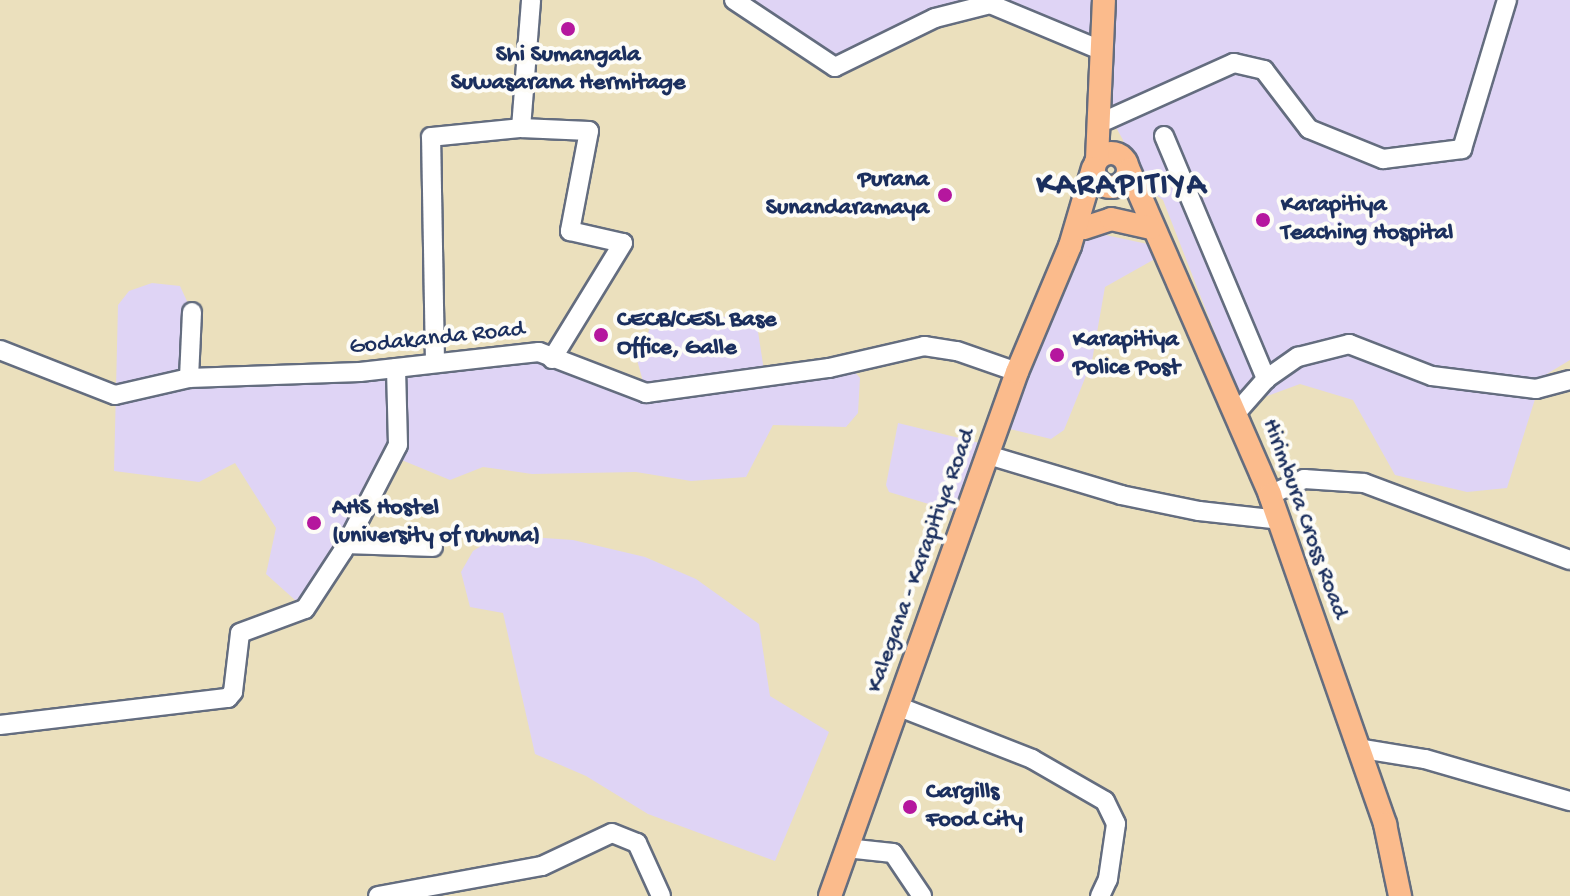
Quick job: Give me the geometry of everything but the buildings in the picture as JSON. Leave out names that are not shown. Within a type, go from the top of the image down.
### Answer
[{"type":"main road","name":"Kalegana - Karapitiya Road","points":[[830,896],[1017,372],[1070,246],[1095,164],[1105,114],[1104,0]]},
{"type":"main road","name":"Hirimbura Cross Road","points":[[1105,114],[1237,412],[1280,520],[1385,824],[1400,896]]},
{"type":"main road","points":[[1110,188],[1123,183],[1125,163],[1107,153],[1095,164],[1097,181],[1110,188],[1156,232]]},
{"type":"main road","name":"Kalegana - Karapitiya Road","points":[[1070,246],[1110,188]]},
{"type":"main road","points":[[1084,228],[1111,219],[1156,232]]},
{"type":"street","points":[[521,128],[531,0]]},
{"type":"street","points":[[734,0],[835,67],[935,18],[990,4],[1103,51]]},
{"type":"street","points":[[1105,114],[1234,63],[1264,70],[1309,129],[1383,159],[1462,149],[1507,0]]},
{"type":"street","points":[[435,362],[431,137],[521,128],[589,131],[570,231],[623,243],[552,359]]},
{"type":"street","points":[[1164,136],[1266,379]]},
{"type":"street","points":[[189,378],[192,312]]},
{"type":"street","points":[[1237,412],[1266,379],[1298,357],[1349,344],[1432,376],[1536,389],[1570,380]]},
{"type":"street","name":"Godakanda Road","points":[[0,350],[115,395],[189,378],[396,368],[539,352],[646,393],[829,368],[924,346],[957,351],[1017,372]]},
{"type":"street","points":[[0,725],[228,698],[233,692],[240,633],[305,609],[346,544],[398,445],[396,368]]},
{"type":"street","points":[[988,455],[1121,495],[1199,511],[1280,520]]},
{"type":"street","points":[[1270,495],[1304,479],[1364,483],[1570,560]]},
{"type":"street","points":[[346,544],[433,547]]},
{"type":"street","points":[[897,706],[1032,759],[1105,801],[1116,824],[1108,879],[1100,896]]},
{"type":"street","points":[[1357,748],[1425,759],[1570,801]]},
{"type":"street","points":[[378,896],[425,892],[542,866],[612,833],[637,843],[661,896]]},
{"type":"street","points":[[846,848],[893,853],[922,896]]},
{"type":"shaded area","points":[[734,0],[1570,0],[1570,360],[1542,377],[1507,488],[1467,492],[1395,475],[1353,400],[1300,384],[1243,405],[1163,200],[1134,180],[1123,140],[1102,102],[1103,50],[990,4],[846,64]]},
{"type":"shaded area","points":[[1101,234],[1152,245],[1153,260],[1105,287],[1092,361],[1064,430],[1051,439],[998,426],[1070,246]]},
{"type":"shaded area","points":[[152,283],[180,286],[192,312],[189,377],[539,352],[646,392],[637,360],[650,328],[717,315],[757,325],[765,377],[845,361],[860,378],[858,413],[846,427],[773,425],[746,477],[691,481],[636,472],[532,474],[483,467],[450,480],[392,456],[305,609],[266,574],[276,528],[235,463],[199,482],[114,471],[118,305],[129,291]]},
{"type":"shaded area","points":[[898,423],[992,446],[965,515],[889,492],[886,485]]},
{"type":"shaded area","points":[[499,535],[573,540],[645,557],[696,579],[759,624],[770,696],[829,732],[775,861],[648,814],[586,776],[535,754],[503,613],[470,607],[461,572],[473,551]]},
{"type":"place","name":"Shi Sumangala Suwasarana Hermitage","points":[[568,29]]},
{"type":"place","name":"Purana Sunandaramaya","points":[[945,195]]},
{"type":"place","name":"Karapitiya Teaching Hospital","points":[[1263,220]]},
{"type":"place","name":"CECB/CESL Base Office, Galle","points":[[601,335]]},
{"type":"place","name":"Karapitiya Police Post","points":[[1057,355]]},
{"type":"place","name":"AHS Hostel (university of ruhuna)","points":[[314,523]]},
{"type":"place","name":"Cargills Food City","points":[[910,807]]},
{"type":"district","name":"KARAPITIYA","points":[[1122,186]]}]
